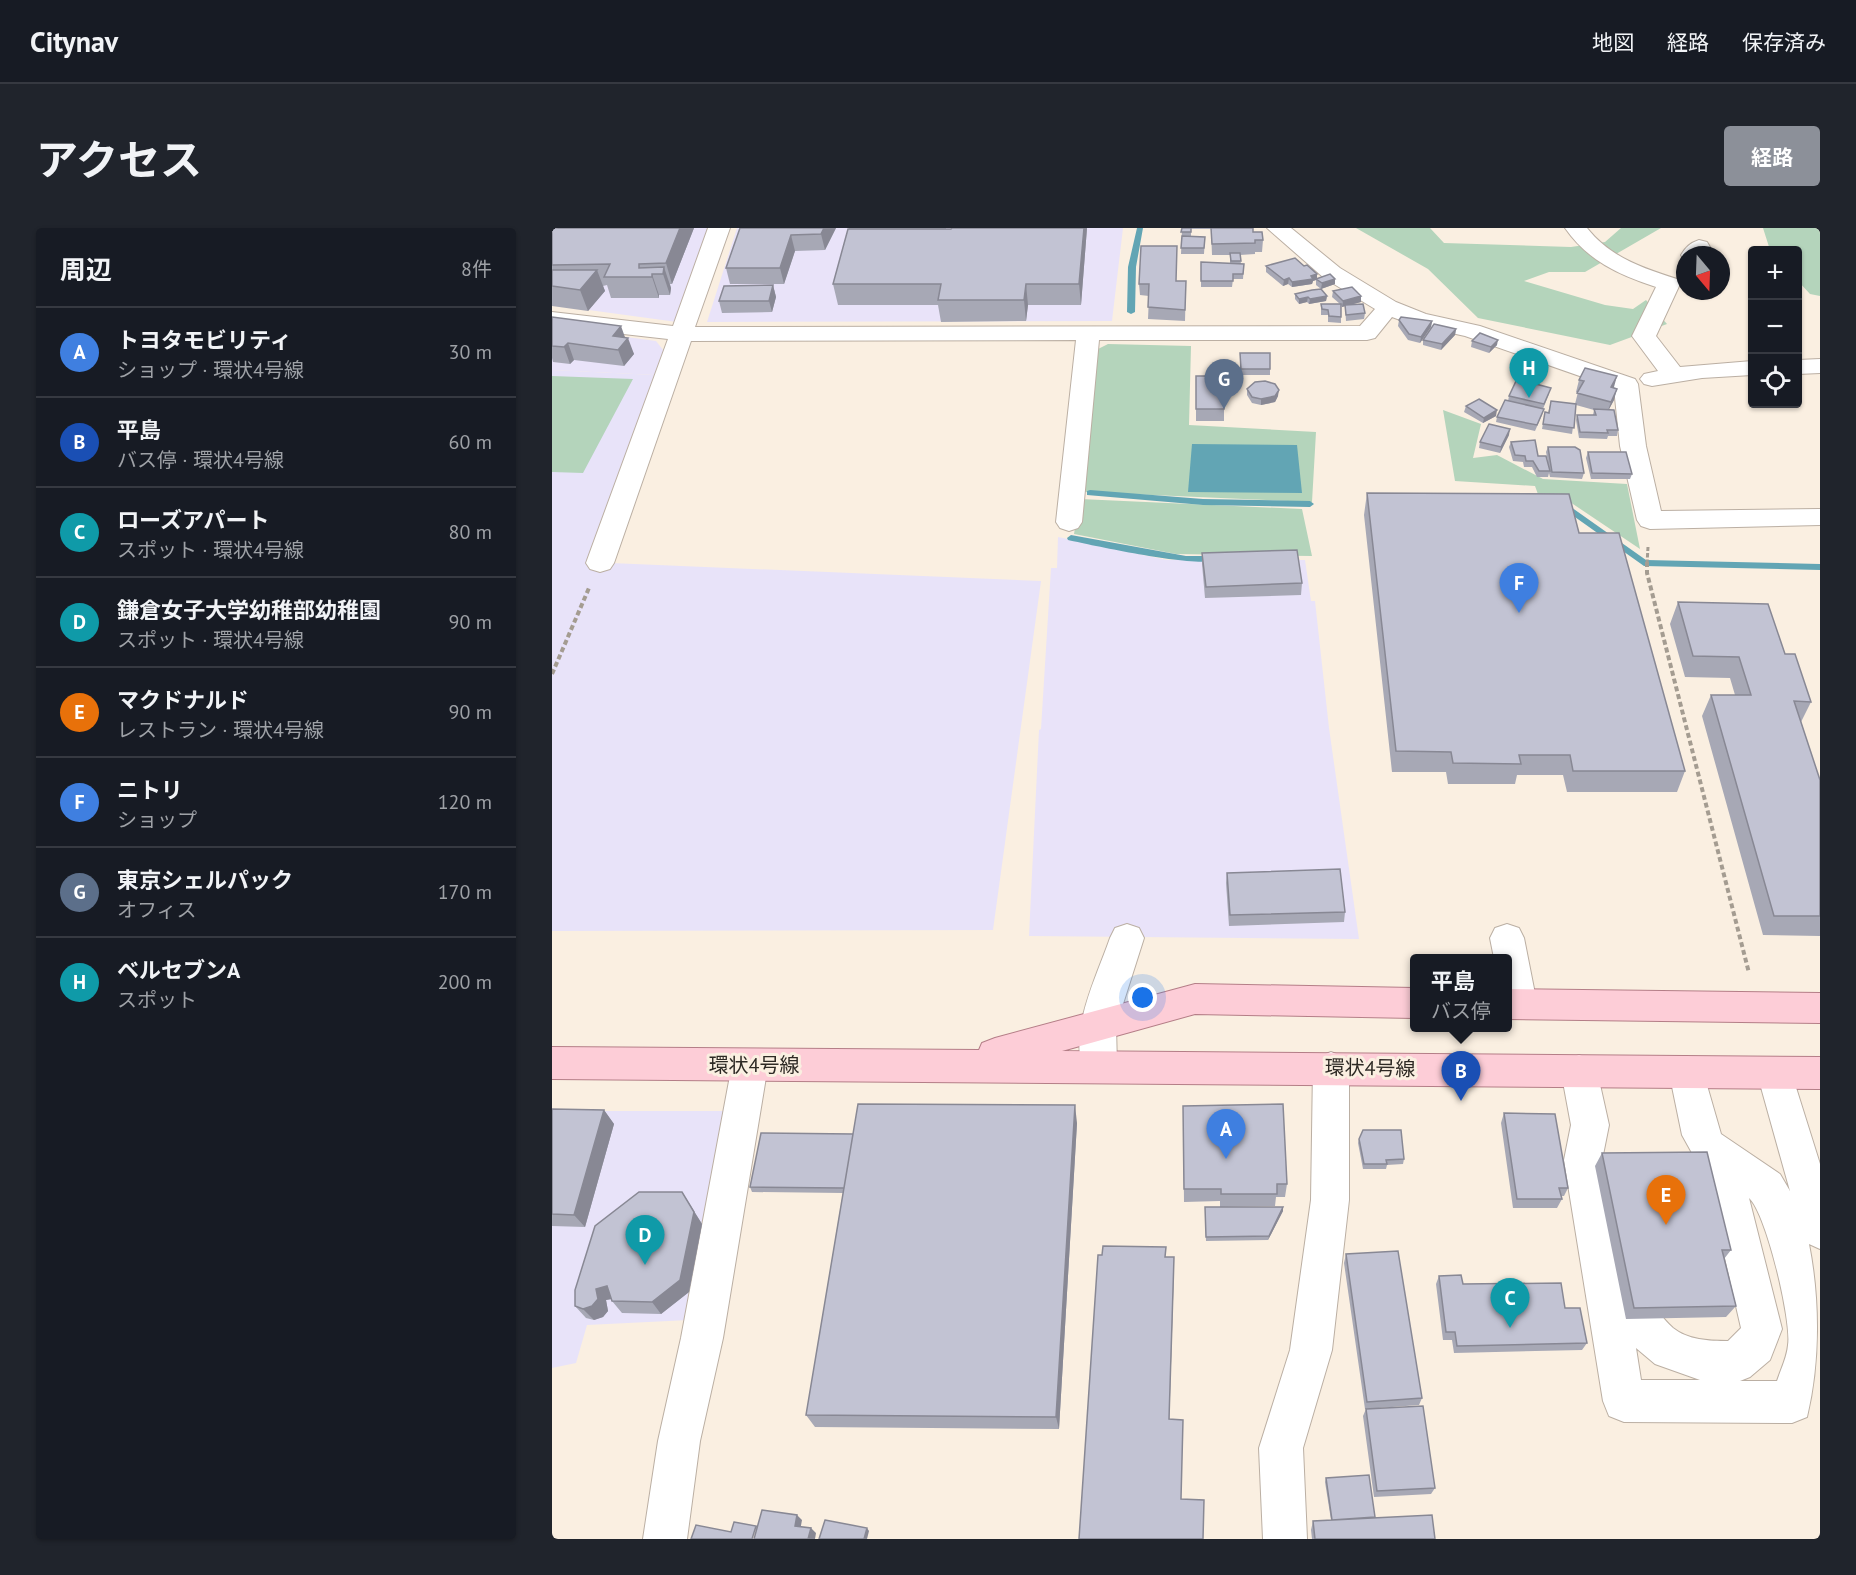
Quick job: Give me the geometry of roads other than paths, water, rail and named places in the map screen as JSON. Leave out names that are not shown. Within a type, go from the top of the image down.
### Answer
[{"type":"main road","name":"環状4号線","points":[[956,1065],[1195,999],[1410,1003]]},
{"type":"main road","points":[[1513,1004],[1820,1008]]},
{"type":"main road","name":"環状4号線","points":[[552,1063],[1820,1073]]},
{"type":"street","points":[[600,563],[719,228]]},
{"type":"street","points":[[1278,228],[1332,273],[1388,307],[1419,319],[1472,331],[1626,384],[1672,373],[1748,368]]},
{"type":"street","points":[[1576,228],[1598,253],[1614,265],[1669,284]]},
{"type":"street","points":[[1672,373],[1644,336],[1669,284],[1676,275]]},
{"type":"street","points":[[552,319],[681,334],[1367,333],[1388,307]]},
{"type":"street","points":[[1069,522],[1088,334]]},
{"type":"street","points":[[1802,367],[1820,366]]},
{"type":"street","points":[[1626,384],[1633,446],[1650,519],[1820,517]]},
{"type":"street","points":[[1098,1066],[1098,1026],[1127,938]]},
{"type":"street","points":[[1507,938],[1508,954]]},
{"type":"street","points":[[665,1539],[679,1441],[702,1338],[750,1065]]},
{"type":"street","points":[[1285,1539],[1281,1448],[1311,1350],[1330,1200],[1330,1068]]},
{"type":"street","points":[[1579,1071],[1590,1125],[1610,1159]]},
{"type":"street","points":[[1641,1321],[1656,1341],[1670,1352],[1686,1359],[1709,1362],[1735,1362],[1755,1345],[1762,1329],[1717,1161],[1701,1134],[1687,1072]]},
{"type":"street","points":[[1775,1073],[1820,1230]]},
{"type":"street","points":[[1590,1125],[1583,1160],[1624,1401],[1792,1402],[1809,1345],[1809,1326],[1782,1214],[1766,1188],[1717,1161]]},
{"type":"water","points":[[1192,444],[1297,445],[1302,493],[1188,492]]},
{"type":"waterway","points":[[1131,312],[1132,267],[1140,228]]},
{"type":"waterway","points":[[1090,493],[1203,502],[1310,504]]},
{"type":"waterway","points":[[1561,503],[1644,563],[1820,567]]},
{"type":"waterway","points":[[1071,538],[1186,559],[1214,559]]},
{"type":"place","name":"ベルセブンA","points":[[1529,398]]},
{"type":"place","name":"東京シェルパック","points":[[1224,409]]},
{"type":"place","name":"ニトリ","points":[[1519,613]]},
{"type":"place","name":"平島","points":[[1461,1101]]},
{"type":"place","name":"トヨタモビリティ","points":[[1226,1159]]},
{"type":"place","name":"マクドナルド","points":[[1666,1225]]},
{"type":"place","name":"鎌倉女子大学幼稚部幼稚園","points":[[645,1265]]},
{"type":"place","name":"ローズアパート","points":[[1510,1328]]}]
